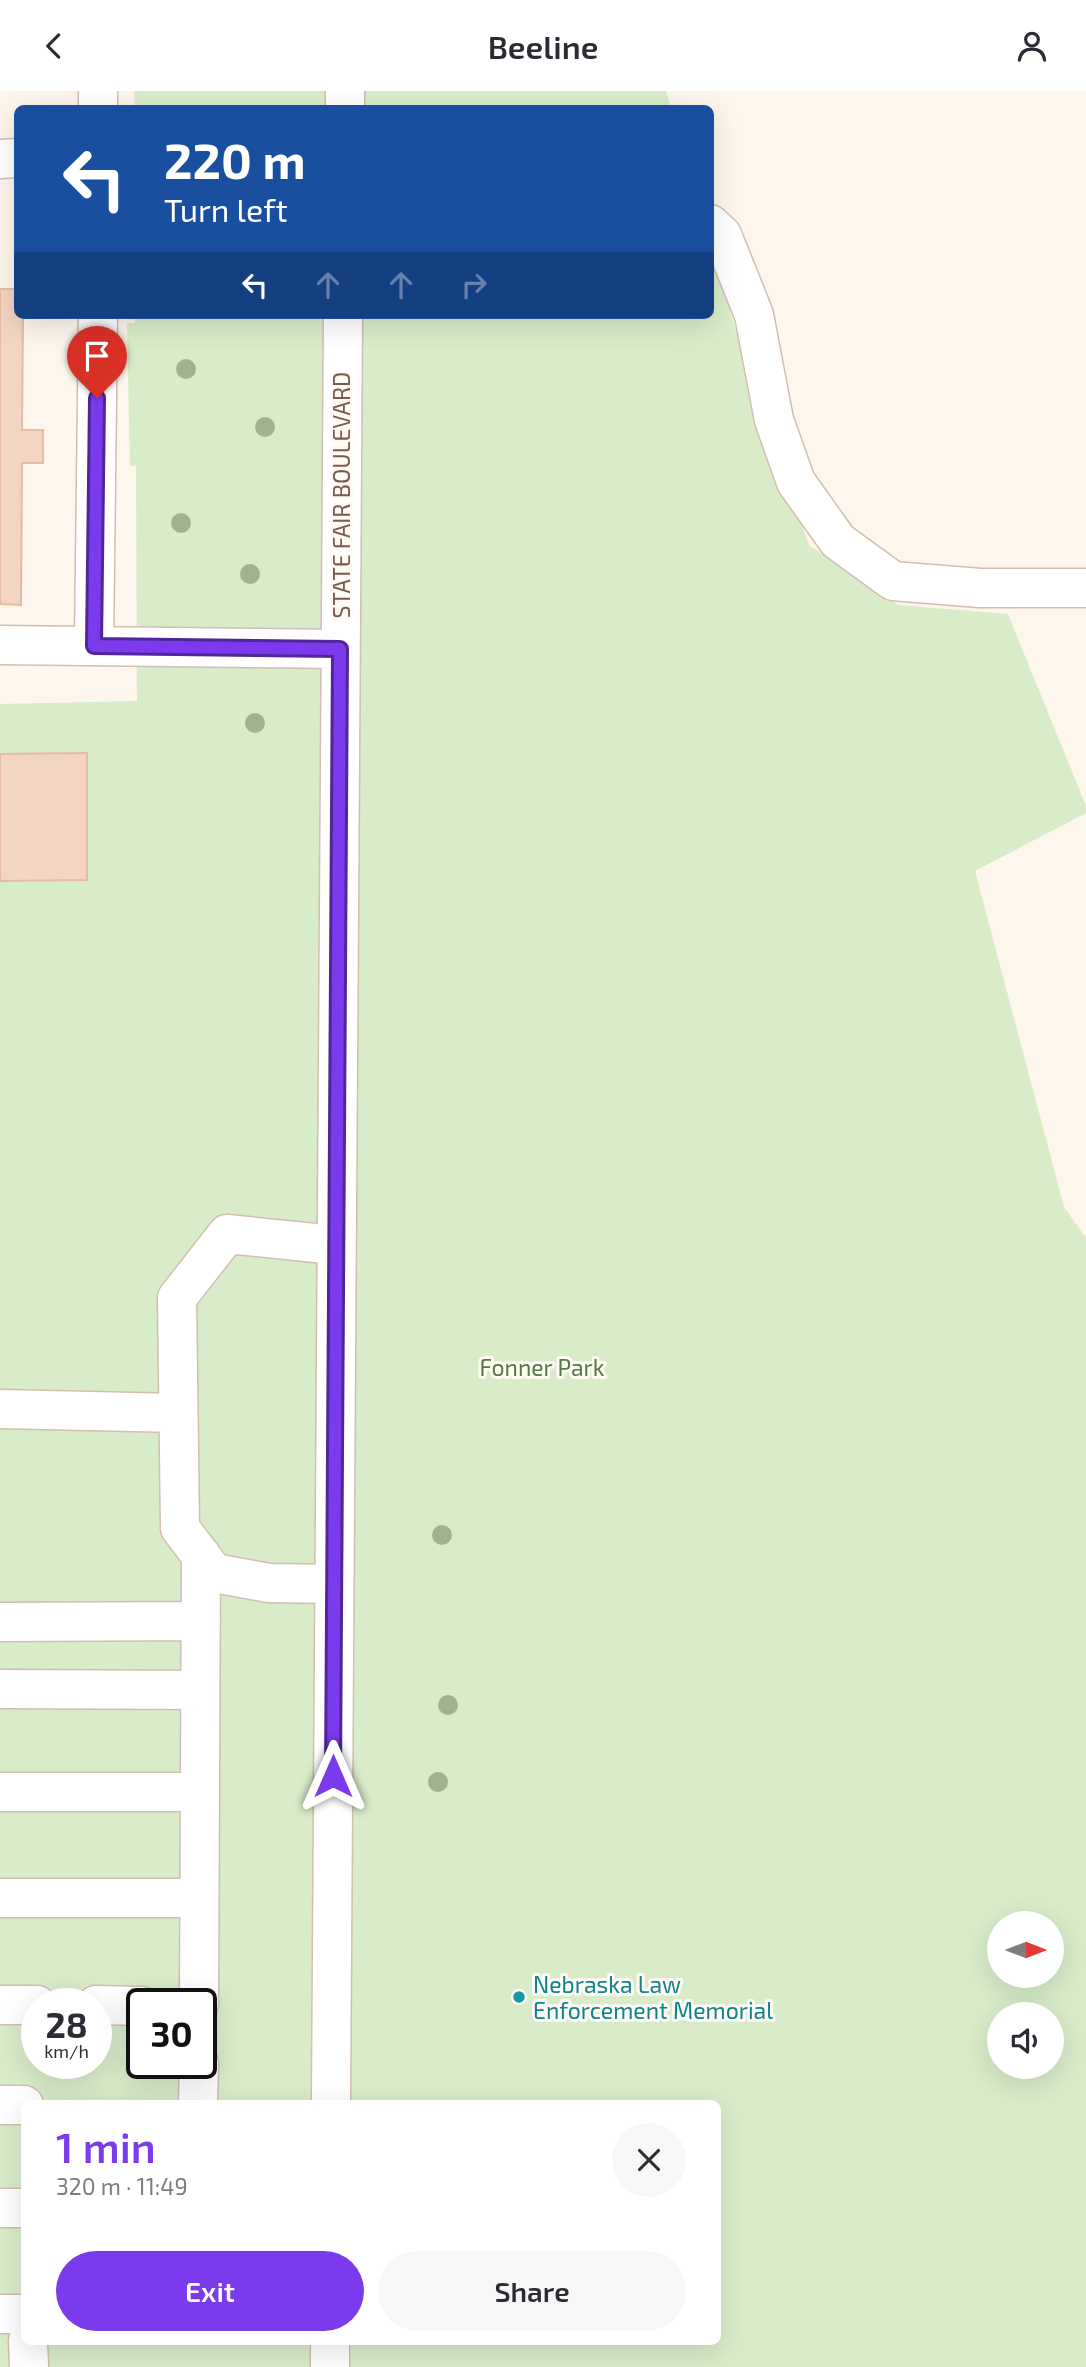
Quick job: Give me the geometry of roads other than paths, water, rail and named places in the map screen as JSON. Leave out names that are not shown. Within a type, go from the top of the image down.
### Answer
[{"type":"street","points":[[714,228],[722,235],[754,316],[774,419],[796,482],[838,541],[893,581],[980,588],[1086,588]]},
{"type":"street","points":[[94,646],[98,319]]},
{"type":"street","name":"STATE FAIR BOULEVARD","points":[[331,2100],[343,319]]},
{"type":"street","points":[[0,645],[340,649]]},
{"type":"street","points":[[334,1584],[269,1583],[214,1573],[180,1528],[177,1299],[227,1234],[335,1245]]},
{"type":"street","points":[[0,1409],[178,1413]]},
{"type":"street","points":[[199,1988],[201,1555]]},
{"type":"street","points":[[0,1622],[201,1621]]},
{"type":"street","points":[[0,1689],[200,1690]]},
{"type":"street","points":[[0,1792],[200,1792]]},
{"type":"street","points":[[0,1898],[200,1898]]},
{"type":"street","points":[[0,2005],[21,2005]]},
{"type":"street","points":[[198,2079],[198,2100]]},
{"type":"street","points":[[0,2105],[21,2105]]},
{"type":"street","points":[[0,2209],[21,2208]]},
{"type":"street","points":[[0,2314],[21,2314]]},
{"type":"street","points":[[28,2345],[29,2367]]},
{"type":"street","points":[[330,2345],[330,2367]]},
{"type":"place","name":"Nebraska Law Enforcement Memorial","points":[[519,1997]]},
{"type":"park label","name":"Fonner Park","points":[[542,1367]]}]
